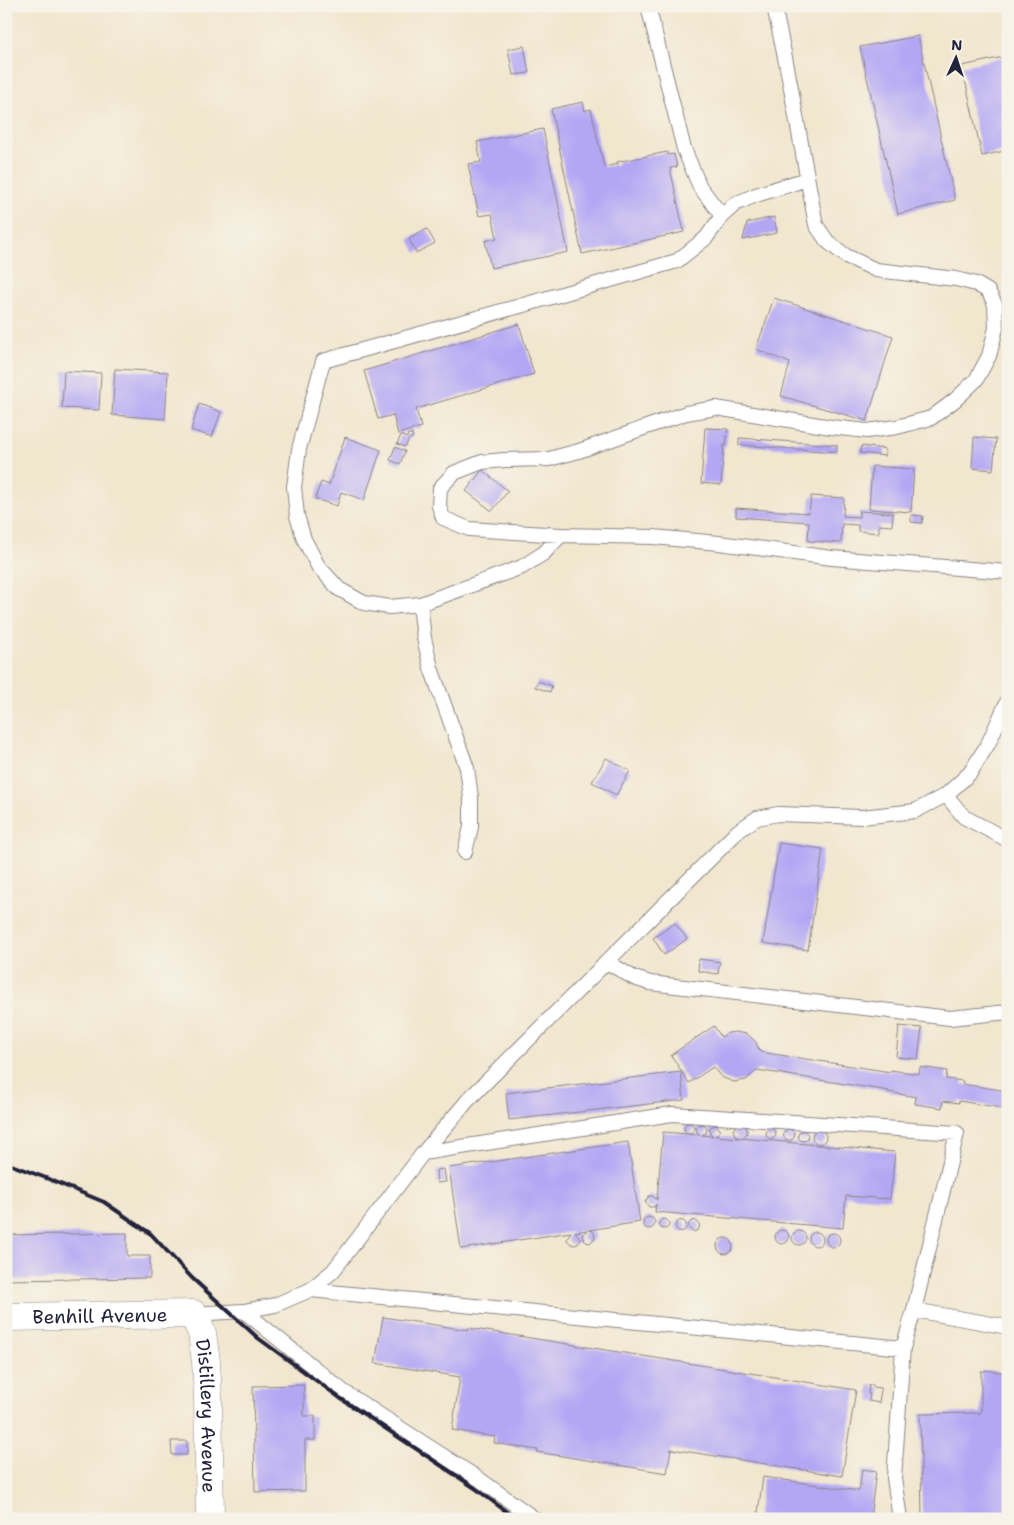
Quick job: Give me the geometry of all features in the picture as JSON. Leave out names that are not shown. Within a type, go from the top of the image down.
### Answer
[{"type":"street","name":"Benhill Avenue","points":[[6,1317],[193,1314]]},
{"type":"street","name":"Distillery Avenue","points":[[193,1314],[202,1334],[206,1362],[210,1519]]},
{"type":"lane","points":[[648,6],[684,149],[700,187],[722,216]]},
{"type":"lane","points":[[774,6],[816,225],[827,241],[846,256],[876,270],[956,279],[976,284],[988,291],[995,304],[996,328],[989,356],[976,380],[955,400],[931,418],[897,427],[867,430],[831,427],[716,408],[686,413],[579,451],[549,459],[482,462],[454,473],[440,488],[439,506],[443,518],[469,529],[561,535],[653,536],[832,558],[1008,572]]},
{"type":"lane","points":[[561,535],[544,553],[522,567],[420,604],[390,607],[364,603],[339,589],[318,566],[304,539],[297,516],[294,487],[299,449],[323,360],[677,261],[706,238],[722,216],[736,204],[807,179]]},
{"type":"lane","points":[[420,604],[424,638],[431,668],[467,768],[471,798],[471,827],[465,852]]},
{"type":"lane","points":[[193,1314],[244,1311],[275,1305],[310,1290],[333,1271],[423,1153],[469,1099],[738,831],[757,818],[778,814],[862,817],[915,811],[946,795],[970,773],[988,744],[1008,700]]},
{"type":"lane","points":[[946,795],[964,818],[1008,840]]},
{"type":"lane","points":[[606,962],[634,978],[650,983],[950,1018],[1008,1012]]},
{"type":"lane","points":[[423,1153],[672,1114],[957,1133],[903,1348],[894,1478],[900,1519]]},
{"type":"lane","points":[[310,1290],[903,1348]]},
{"type":"lane","points":[[914,1310],[1008,1327]]},
{"type":"lane","points":[[244,1311],[344,1392],[479,1479],[535,1519]]},
{"type":"building","points":[[918,36],[955,200],[898,214],[860,47]]},
{"type":"building","points":[[524,46],[529,73],[513,75],[508,49]]},
{"type":"building","points":[[1008,56],[1008,150],[982,156],[962,66]]},
{"type":"building","points":[[583,102],[585,111],[591,109],[604,167],[618,164],[617,162],[667,152],[668,155],[674,154],[677,167],[670,168],[684,232],[582,254],[551,109]]},
{"type":"building","points":[[543,129],[568,252],[491,268],[485,241],[497,238],[492,214],[479,216],[468,164],[481,162],[477,142]]},
{"type":"building","points":[[774,217],[777,233],[743,240],[747,223]]},
{"type":"building","points":[[427,229],[435,243],[416,253],[409,239]]},
{"type":"building","points":[[774,298],[893,336],[867,421],[781,396],[790,363],[756,349]]},
{"type":"building","points":[[519,324],[534,374],[416,409],[421,427],[398,434],[393,415],[378,419],[364,371]]},
{"type":"building","points":[[115,369],[168,372],[165,419],[112,415]]},
{"type":"building","points":[[64,371],[101,373],[99,410],[62,408]]},
{"type":"building","points":[[199,404],[221,412],[212,437],[191,430]]},
{"type":"building","points":[[705,428],[728,429],[726,446],[724,445],[721,485],[701,483]]},
{"type":"building","points":[[408,434],[412,434],[413,437],[409,439],[405,447],[397,444],[401,435],[407,438]]},
{"type":"building","points":[[345,437],[381,450],[364,500],[341,492],[337,506],[315,499],[321,482],[329,485]]},
{"type":"building","points":[[974,437],[996,439],[993,470],[972,468]]},
{"type":"building","points":[[739,438],[837,445],[837,452],[739,445]]},
{"type":"building","points":[[861,446],[885,449],[885,456],[860,453]]},
{"type":"building","points":[[395,447],[405,451],[400,464],[390,460]]},
{"type":"building","points":[[872,466],[914,469],[911,512],[869,509]]},
{"type":"building","points":[[482,470],[508,491],[492,511],[466,491]]},
{"type":"building","points":[[811,496],[844,498],[843,516],[859,517],[859,511],[893,513],[892,526],[879,525],[879,533],[858,531],[858,525],[842,524],[841,543],[808,541],[809,522],[736,517],[736,508],[809,513]]},
{"type":"building","points":[[911,515],[923,516],[922,523],[911,522]]},
{"type":"building","points":[[538,681],[552,686],[550,692],[535,687]]},
{"type":"building","points":[[606,758],[630,771],[616,795],[592,782]]},
{"type":"building","points":[[779,843],[823,849],[808,950],[763,943]]},
{"type":"building","points":[[675,923],[687,939],[664,955],[653,938]]},
{"type":"building","points":[[699,959],[720,962],[718,974],[698,971]]},
{"type":"building","points":[[714,1026],[721,1037],[735,1032],[747,1034],[756,1042],[760,1052],[891,1072],[891,1070],[919,1074],[920,1067],[947,1071],[946,1079],[963,1081],[962,1084],[1008,1091],[1008,1109],[959,1101],[959,1103],[943,1101],[942,1108],[915,1104],[916,1097],[889,1091],[757,1070],[746,1080],[734,1082],[721,1077],[713,1067],[689,1083],[671,1055]]},
{"type":"building","points":[[899,1026],[922,1028],[918,1059],[896,1057]]},
{"type":"building","points":[[681,1072],[684,1100],[509,1120],[506,1093]]},
{"type":"building","points":[[687,1123],[691,1123],[694,1128],[693,1132],[687,1133],[684,1130],[684,1126]]},
{"type":"building","points":[[702,1124],[707,1129],[706,1133],[702,1135],[713,1136],[709,1128],[715,1125],[720,1129],[719,1133],[715,1136],[739,1138],[733,1130],[740,1124],[744,1125],[747,1133],[744,1137],[740,1138],[895,1152],[890,1199],[846,1196],[843,1228],[655,1212],[656,1204],[654,1207],[649,1207],[645,1202],[649,1196],[653,1196],[657,1200],[663,1132],[700,1135],[696,1128]]},
{"type":"building","points":[[771,1129],[776,1134],[771,1139],[766,1134]]},
{"type":"building","points":[[787,1130],[791,1130],[794,1135],[793,1139],[787,1140],[784,1137],[784,1133]]},
{"type":"building","points":[[816,1130],[822,1130],[826,1137],[822,1144],[816,1144],[812,1140],[812,1134]]},
{"type":"building","points":[[801,1131],[805,1131],[808,1136],[807,1140],[801,1141],[798,1138],[798,1134]]},
{"type":"building","points":[[628,1142],[640,1222],[589,1230],[593,1231],[595,1236],[590,1243],[583,1239],[582,1235],[587,1230],[575,1232],[580,1238],[579,1243],[575,1245],[567,1240],[571,1232],[461,1249],[449,1168]]},
{"type":"building","points":[[444,1169],[446,1182],[437,1183],[436,1170]]},
{"type":"building","points":[[647,1217],[651,1217],[655,1223],[651,1229],[647,1229],[643,1225],[643,1221]]},
{"type":"building","points":[[662,1219],[666,1219],[669,1224],[668,1228],[662,1229],[659,1226],[659,1222]]},
{"type":"building","points":[[681,1220],[687,1226],[681,1232],[675,1226]]},
{"type":"building","points":[[694,1220],[700,1226],[694,1232],[688,1226]]},
{"type":"building","points":[[782,1230],[787,1232],[789,1237],[787,1242],[782,1244],[777,1242],[775,1237],[777,1232]]},
{"type":"building","points":[[799,1231],[804,1233],[806,1238],[804,1243],[799,1245],[794,1243],[792,1238],[794,1233]]},
{"type":"building","points":[[816,1232],[821,1234],[823,1239],[821,1244],[816,1246],[811,1244],[809,1239],[811,1234]]},
{"type":"building","points":[[127,1233],[127,1256],[150,1256],[150,1278],[6,1280],[6,1235]]},
{"type":"building","points":[[833,1233],[838,1235],[840,1240],[838,1245],[833,1247],[828,1245],[826,1240],[828,1235]]},
{"type":"building","points":[[722,1238],[728,1238],[733,1243],[731,1252],[722,1254],[717,1249],[717,1243]]},
{"type":"building","points":[[383,1317],[468,1330],[468,1328],[856,1390],[842,1476],[671,1449],[667,1473],[537,1452],[538,1450],[494,1443],[495,1437],[452,1430],[460,1377],[375,1363]]},
{"type":"building","points":[[981,1371],[1008,1373],[1008,1496],[1006,1496],[1006,1519],[922,1519],[920,1414],[981,1413]]},
{"type":"building","points":[[304,1385],[304,1416],[315,1416],[315,1440],[305,1440],[305,1491],[255,1492],[253,1386]]},
{"type":"building","points":[[869,1385],[881,1388],[879,1403],[869,1401]]},
{"type":"building","points":[[171,1441],[187,1441],[187,1455],[172,1455]]},
{"type":"building","points":[[862,1469],[876,1471],[870,1519],[757,1519],[763,1477],[859,1491]]},
{"type":"railway","points":[[6,1163],[104,1202],[151,1234],[192,1278],[258,1338],[340,1398],[475,1488],[516,1519]]}]
